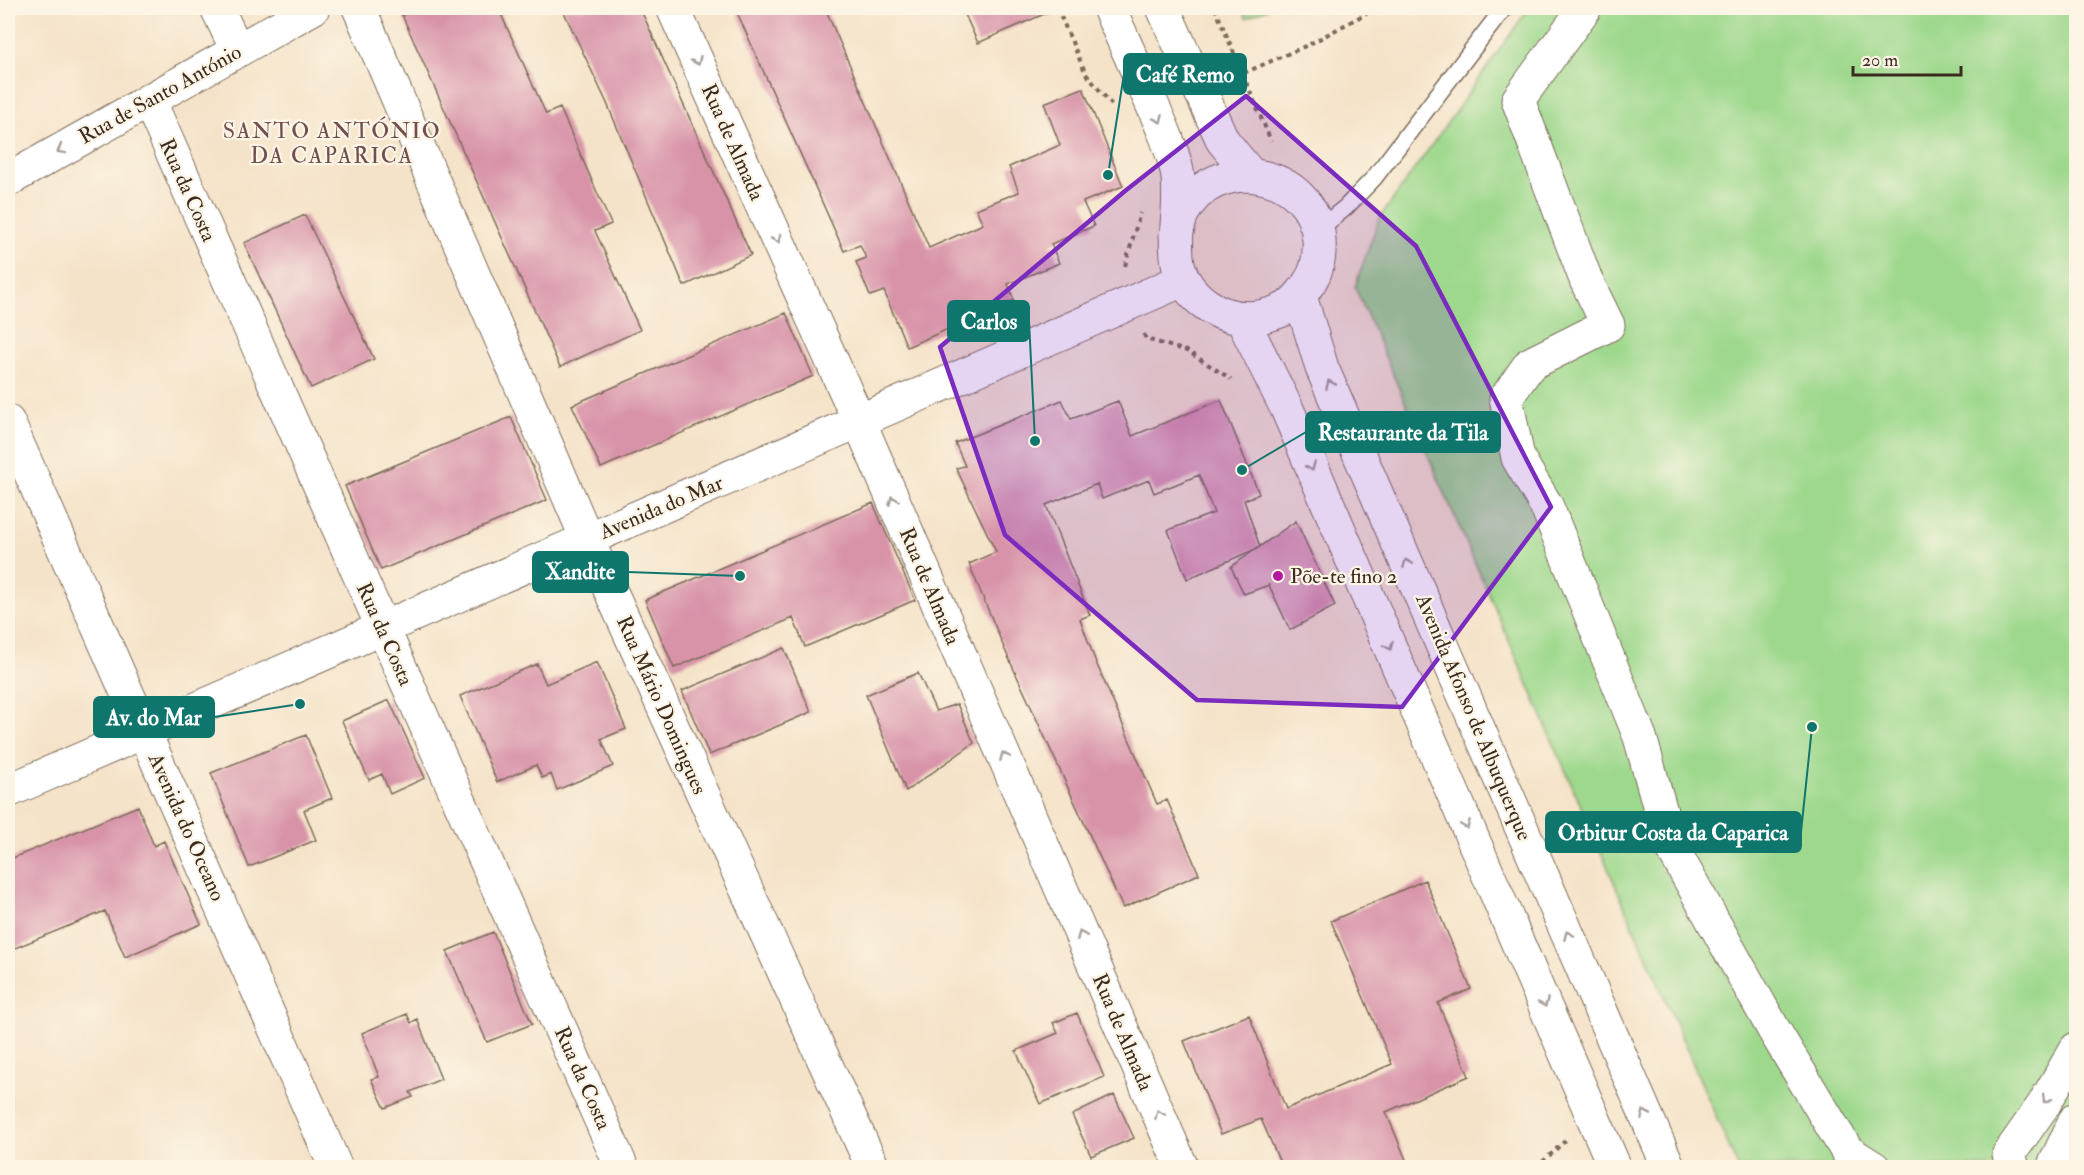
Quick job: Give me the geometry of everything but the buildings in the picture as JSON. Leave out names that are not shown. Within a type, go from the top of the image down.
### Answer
[{"type":"street","points":[[217,8],[237,50]]},
{"type":"street","name":"Rua de Santo António","points":[[8,180],[313,8]]},
{"type":"street","name":"Rua Mário Domingues","points":[[358,8],[587,539],[873,1167]]},
{"type":"street","name":"Rua de Almada","points":[[673,8],[859,421],[1182,1167]]},
{"type":"street","points":[[1109,8],[1164,130],[1172,154],[1179,185],[1176,236],[1176,258],[1183,280],[1198,299],[1218,313],[1242,319],[1264,317],[1284,309],[1300,296],[1314,276],[1320,253],[1318,230],[1309,209],[1293,191],[1273,179],[1250,174],[1230,177],[1211,184],[1195,196],[1182,214],[1176,236]]},
{"type":"street","points":[[1163,8],[1223,141],[1250,174]]},
{"type":"street","points":[[1584,8],[1518,100],[1586,280],[1608,325],[1530,364],[1506,398],[1518,458],[1547,507],[1640,737],[1670,844],[1774,1030],[1847,1151],[1874,1167]]},
{"type":"street","name":"Rua da Costa","points":[[149,100],[622,1167]]},
{"type":"street","name":"Avenida do Mar","points":[[8,791],[1183,280]]},
{"type":"street","name":"Avenida Afonso de Albuquerque","points":[[1300,296],[1322,368],[1669,1167]]},
{"type":"street","points":[[1242,319],[1287,409],[1615,1167]]},
{"type":"street","name":"Avenida do Oceano","points":[[8,422],[336,1167]]},
{"type":"street","points":[[2013,1167],[2009,1154],[2044,1104],[2076,1049]]},
{"type":"street","points":[[2053,1167],[2076,1119]]},
{"type":"lane","points":[[1318,230],[1346,207],[1374,178],[1504,8]]},
{"type":"path","points":[[1057,8],[1086,74],[1114,106]]},
{"type":"path","points":[[1244,74],[1308,45],[1376,8]]},
{"type":"path","points":[[1123,270],[1142,206]]},
{"type":"path","points":[[1536,1167],[1568,1138]]},
{"type":"highlighted area","points":[[1246,96],[1416,246],[1551,507],[1402,707],[1197,700],[1005,535],[940,347],[1125,191]]},
{"type":"green space","points":[[1242,8],[1269,8],[1246,18]]},
{"type":"green space","points":[[1529,8],[2076,8],[2076,1167],[1738,1167],[1355,287],[1379,219]]},
{"type":"place","name":"Café Remo","points":[[1108,175]]},
{"type":"place","name":"Carlos","points":[[1035,441]]},
{"type":"place","name":"Restaurante da Tila","points":[[1242,470]]},
{"type":"place","name":"Xandite","points":[[740,576]]},
{"type":"place","name":"Põe-te fino 2","points":[[1278,576]]},
{"type":"place","name":"Av. do Mar","points":[[300,704]]},
{"type":"place","name":"Orbitur Costa da Caparica","points":[[1812,727]]},
{"type":"district","name":"SANTO ANTÓNIO DA CAPARICA","points":[[332,142]]}]
